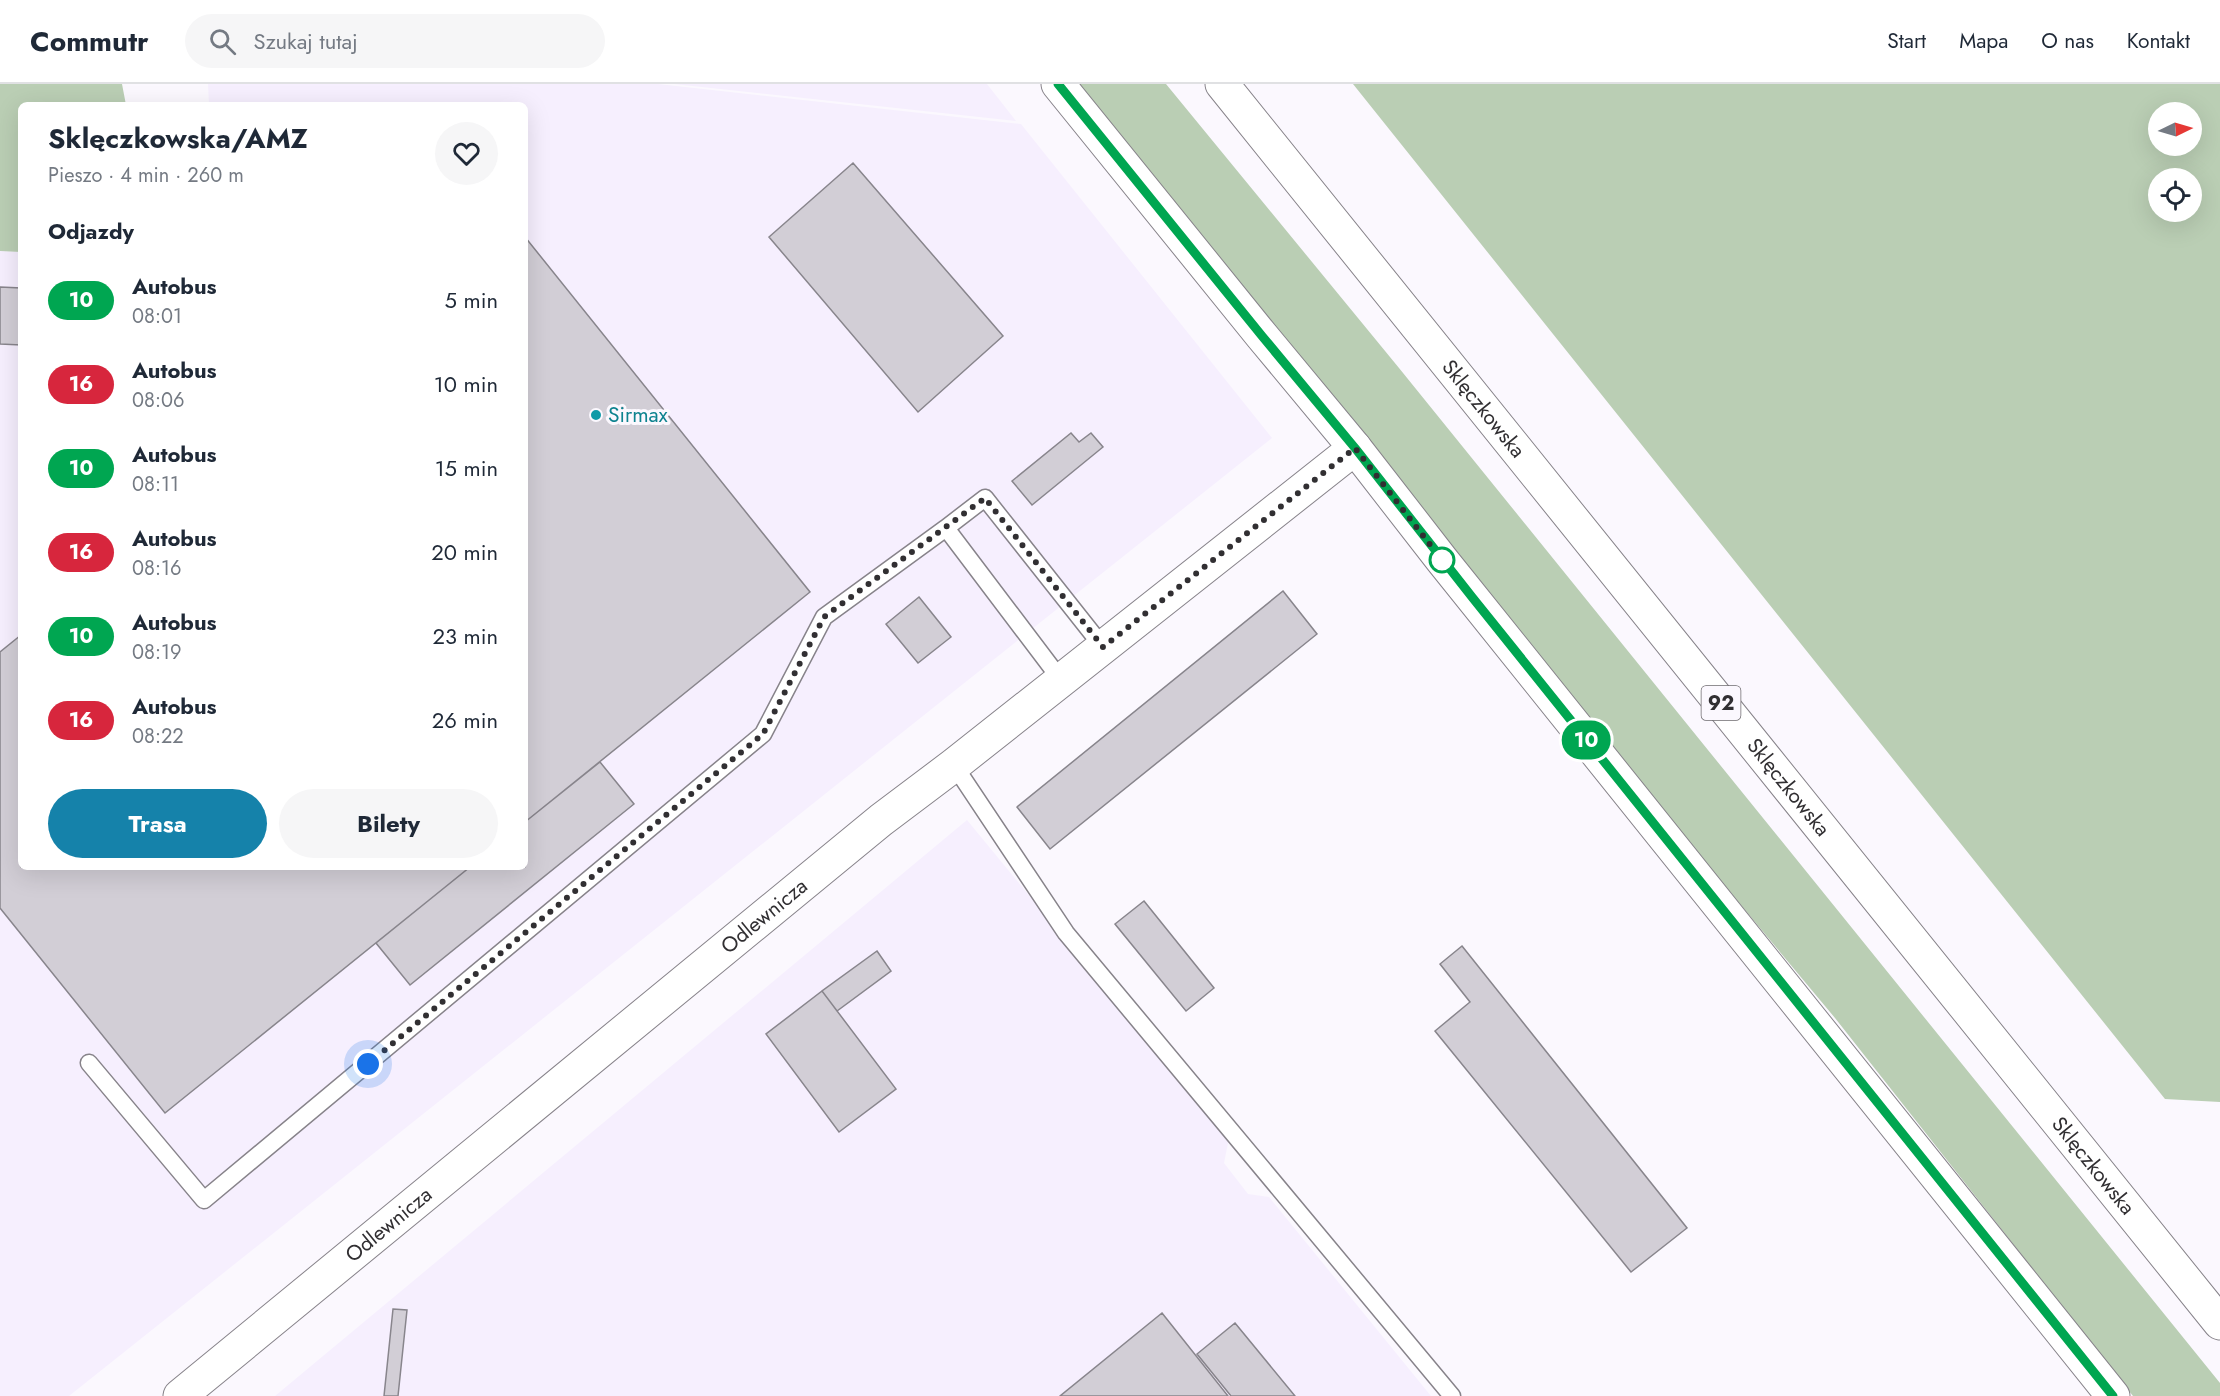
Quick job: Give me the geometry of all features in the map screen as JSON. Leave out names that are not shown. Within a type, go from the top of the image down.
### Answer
[{"type":"street","points":[[1058,84],[1355,448],[1449,569],[2113,1396]]},
{"type":"street","name":"Sklęczkowska","points":[[1222,84],[2220,1323]]},
{"type":"street","name":"Odlewnicza","points":[[180,1396],[881,820],[954,765],[1355,448]]},
{"type":"lane","points":[[88,1064],[204,1200],[763,734],[824,617],[985,498],[1103,647]]},
{"type":"lane","points":[[946,528],[1061,680]]},
{"type":"lane","points":[[954,765],[1066,933],[1452,1396]]},
{"type":"shaded area","name":"Sirmax","points":[[208,84],[658,84],[1021,124],[1272,438],[69,1396],[0,1396],[0,251],[18,252],[18,870],[528,870],[528,102],[209,102]]},
{"type":"shaded area","points":[[674,84],[987,84],[1016,121]]},
{"type":"shaded area","points":[[967,820],[1229,1138],[1224,1163],[1248,1194],[1269,1197],[1431,1396],[275,1396]]},
{"type":"green space","points":[[0,84],[122,84],[125,102],[18,102],[18,252],[0,251]]},
{"type":"green space","points":[[1073,84],[1166,84],[1399,368],[2220,1383],[2220,1396],[2133,1396],[1835,1018],[1552,679]]},
{"type":"green space","points":[[1353,84],[2220,84],[2220,1102],[2165,1099]]},
{"type":"building","points":[[853,163],[1003,336],[918,412],[769,237]]},
{"type":"building","name":"Sirmax","points":[[528,241],[810,592],[528,820]]},
{"type":"building","points":[[0,287],[18,288],[18,345],[0,344]]},
{"type":"building","points":[[1071,433],[1079,442],[1091,433],[1103,447],[1032,505],[1012,481]]},
{"type":"building","points":[[1283,591],[1317,634],[1050,849],[1017,807]]},
{"type":"building","points":[[919,597],[951,637],[918,663],[886,624]]},
{"type":"building","points":[[18,637],[18,870],[466,870],[165,1113],[0,908],[0,652]]},
{"type":"building","points":[[600,762],[634,804],[410,985],[376,943],[466,870],[528,870],[528,820]]},
{"type":"building","points":[[1144,901],[1214,988],[1186,1011],[1115,924]]},
{"type":"building","points":[[1462,946],[1687,1228],[1631,1272],[1435,1031],[1470,1002],[1440,964]]},
{"type":"building","points":[[877,951],[891,971],[837,1011],[822,991]]},
{"type":"building","points":[[822,991],[896,1089],[839,1132],[766,1034]]},
{"type":"building","points":[[393,1309],[407,1310],[398,1396],[384,1396]]},
{"type":"building","points":[[1162,1313],[1228,1396],[1060,1396]]},
{"type":"building","points":[[1235,1323],[1295,1396],[1231,1396],[1197,1354]]},
{"type":"bus line","name":"10","points":[[1058,84],[1355,448],[1442,560],[2113,1396]]},
{"type":"place","name":"Sirmax","points":[[596,415]]},
{"type":"route","points":[[368,1064],[763,734],[824,617],[985,498],[1103,647],[1355,448],[1442,560]]}]
